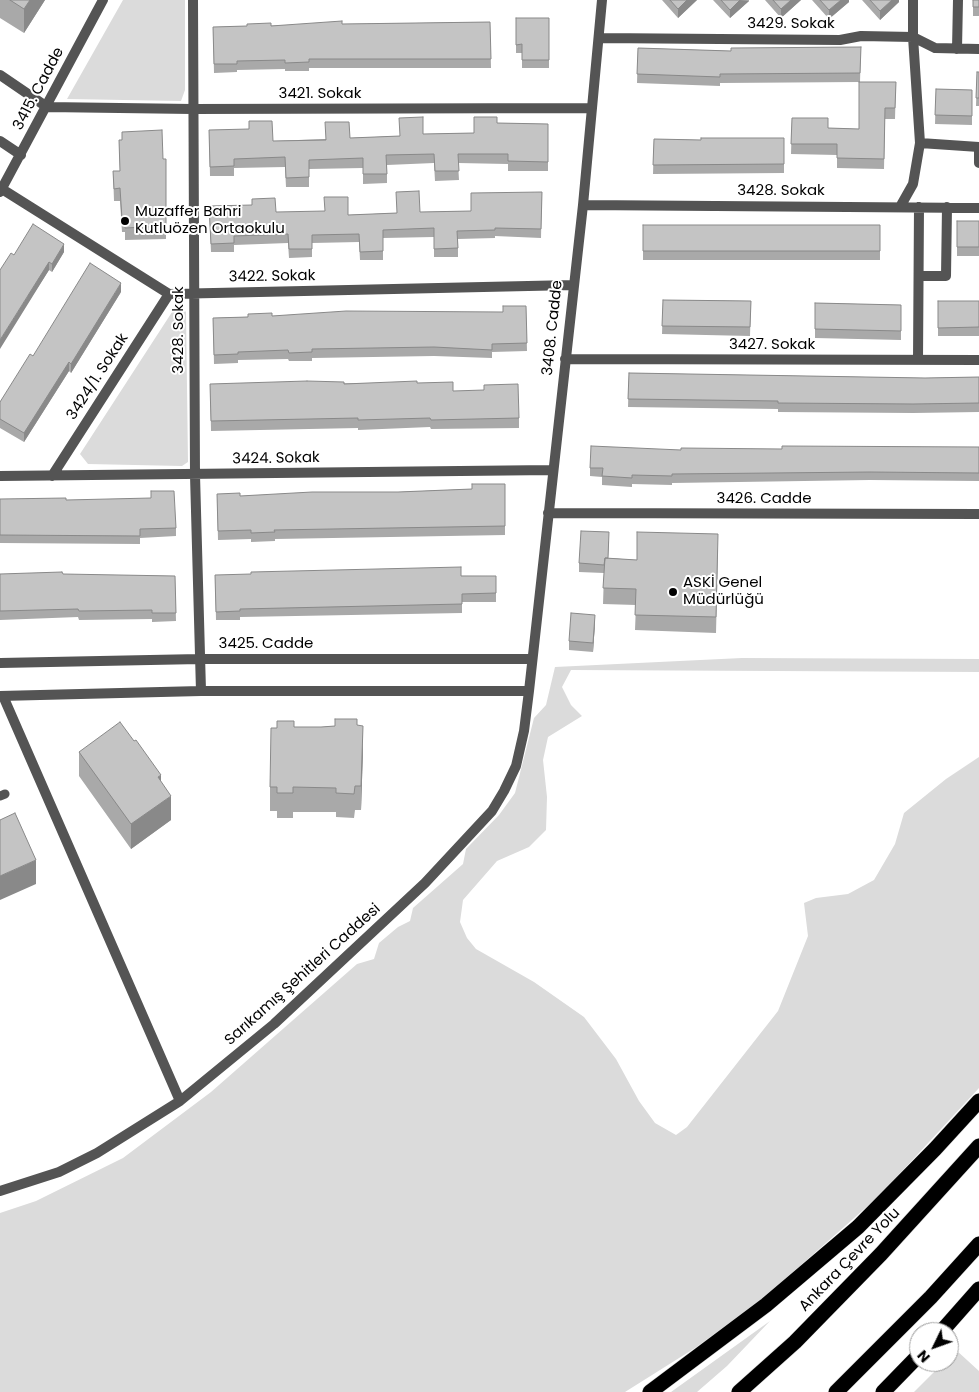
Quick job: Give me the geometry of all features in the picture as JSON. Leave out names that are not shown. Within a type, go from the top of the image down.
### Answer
[{"type":"highway","points":[[650,1392],[766,1306],[858,1227],[935,1149],[979,1101]]},
{"type":"highway","name":"Ankara Çevre Yolu","points":[[739,1392],[795,1342],[881,1254],[979,1146]]},
{"type":"highway","points":[[836,1392],[931,1297],[979,1244]]},
{"type":"highway","points":[[949,1322],[979,1289]]},
{"type":"highway","points":[[883,1392],[909,1365]]},
{"type":"street","name":"3415. Cadde","points":[[1,191],[103,0]]},
{"type":"street","name":"3428. Sokak","points":[[192,0],[195,475],[201,691]]},
{"type":"street","name":"3408. Cadde","points":[[532,659],[583,205],[602,0]]},
{"type":"street","points":[[900,207],[912,184],[920,142],[913,37],[913,0]]},
{"type":"street","points":[[957,49],[958,0]]},
{"type":"street","name":"3429. Sokak","points":[[599,38],[840,40],[860,36],[913,37],[934,48],[979,49]]},
{"type":"street","points":[[0,75],[47,107]]},
{"type":"street","name":"3421. Sokak","points":[[47,107],[192,109],[592,108]]},
{"type":"street","points":[[0,141],[21,155]]},
{"type":"street","points":[[920,142],[979,147],[979,163]]},
{"type":"street","points":[[1,191],[169,294]]},
{"type":"street","name":"3428. Sokak","points":[[583,205],[979,208]]},
{"type":"street","points":[[918,360],[919,207]]},
{"type":"street","points":[[919,276],[946,276],[947,207]]},
{"type":"street","name":"3422. Sokak","points":[[169,294],[573,285]]},
{"type":"street","name":"3424/1. Sokak","points":[[52,476],[169,294]]},
{"type":"street","name":"3427. Sokak","points":[[565,359],[979,360]]},
{"type":"street","name":"3424. Sokak","points":[[0,476],[552,470]]},
{"type":"street","name":"3426. Cadde","points":[[548,513],[979,514]]},
{"type":"street","name":"3425. Cadde","points":[[0,664],[200,660],[532,659]]},
{"type":"street","name":"Sarıkamış Şehitleri Caddesi","points":[[0,1191],[59,1172],[97,1153],[180,1101],[274,1024],[344,961],[425,883],[492,812],[516,766],[524,731],[532,659]]},
{"type":"street","points":[[180,1101],[2,696],[201,691],[529,691]]},
{"type":"shaded area","points":[[123,0],[185,0],[185,90],[181,101],[67,99]]},
{"type":"shaded area","points":[[182,308],[186,312],[188,462],[182,466],[88,464],[80,454],[174,309]]},
{"type":"shaded area","points":[[742,658],[979,659],[979,672],[571,670],[562,687],[571,705],[582,716],[548,737],[543,760],[547,797],[546,830],[529,847],[497,861],[463,900],[460,922],[467,938],[476,949],[534,982],[584,1017],[616,1059],[639,1101],[655,1123],[676,1135],[687,1127],[778,1011],[808,936],[804,903],[816,898],[848,894],[874,880],[895,844],[904,813],[946,779],[979,757],[979,1088],[880,1195],[764,1298],[695,1348],[625,1392],[0,1392],[0,1213],[36,1201],[123,1158],[211,1092],[357,964],[374,959],[379,943],[398,927],[410,921],[413,908],[463,864],[466,849],[499,815],[515,793],[534,718],[546,705],[555,667]]},
{"type":"shaded area","points":[[770,1321],[727,1366],[697,1392],[671,1392]]},
{"type":"shaded area","points":[[959,1353],[979,1371],[979,1392],[914,1392],[934,1372],[959,1372]]},
{"type":"building","points":[[10,0],[30,0],[24,9]]},
{"type":"building","points":[[670,0],[687,0],[678,9]]},
{"type":"building","points":[[721,0],[740,0],[730,10]]},
{"type":"building","points":[[773,0],[791,0],[781,9]]},
{"type":"building","points":[[820,0],[841,0],[829,10]]},
{"type":"building","points":[[870,0],[892,0],[880,11]]},
{"type":"building","points":[[973,0],[979,0],[979,7],[973,7]]},
{"type":"building","points":[[516,18],[549,18],[549,60],[522,60],[522,44],[516,45]]},
{"type":"building","points":[[342,21],[342,24],[490,22],[491,59],[309,59],[309,62],[285,63],[285,60],[237,61],[237,64],[214,64],[213,27],[271,23],[271,26]]},
{"type":"building","points":[[861,47],[860,73],[720,74],[720,77],[637,74],[638,48],[731,51],[731,48]]},
{"type":"building","points":[[977,72],[979,72],[979,98],[976,98]]},
{"type":"building","points":[[859,82],[896,82],[895,108],[885,108],[884,159],[837,158],[837,144],[791,144],[792,118],[828,118],[828,128],[859,129]]},
{"type":"building","points":[[936,89],[972,90],[972,116],[935,115]]},
{"type":"building","points":[[423,117],[423,134],[474,133],[474,117],[497,117],[497,123],[548,124],[548,162],[508,161],[508,154],[458,154],[459,171],[435,171],[434,154],[386,155],[387,174],[363,174],[363,158],[309,160],[309,177],[286,178],[285,157],[234,159],[234,166],[210,167],[209,130],[249,129],[249,121],[272,121],[273,141],[326,140],[325,122],[349,122],[350,138],[400,136],[399,118]]},
{"type":"building","points":[[162,130],[163,159],[166,159],[166,226],[125,228],[125,219],[122,219],[120,188],[114,189],[113,171],[120,171],[119,140],[122,140],[122,132]]},
{"type":"building","points":[[701,138],[784,138],[784,164],[653,165],[654,139],[701,140]]},
{"type":"building","points":[[419,191],[420,212],[471,211],[471,193],[542,192],[541,229],[495,228],[495,230],[457,231],[458,248],[434,249],[434,228],[383,230],[383,251],[360,252],[359,234],[312,235],[312,249],[289,249],[288,234],[234,236],[234,243],[211,244],[209,206],[252,205],[252,199],[275,198],[276,212],[325,211],[324,197],[348,197],[348,215],[397,213],[396,192]]},
{"type":"building","points":[[957,221],[979,221],[979,247],[957,247]]},
{"type":"building","points":[[33,224],[64,244],[52,264],[49,262],[0,340],[0,270],[11,253],[14,255]]},
{"type":"building","points":[[643,225],[880,225],[880,251],[643,251]]},
{"type":"building","points":[[90,263],[121,283],[71,364],[69,362],[24,433],[0,419],[0,402],[30,354],[33,356]]},
{"type":"building","points":[[663,300],[751,301],[750,327],[662,326]]},
{"type":"building","points":[[938,301],[979,301],[979,327],[938,328]]},
{"type":"building","points":[[815,303],[901,305],[901,331],[815,329]]},
{"type":"building","points":[[503,306],[526,306],[527,343],[492,344],[492,350],[434,347],[312,349],[312,352],[289,353],[288,350],[214,355],[213,318],[248,317],[248,314],[272,313],[272,316],[346,311],[503,312]]},
{"type":"building","points":[[629,373],[925,378],[979,377],[979,403],[778,403],[778,401],[628,399]]},
{"type":"building","points":[[307,381],[344,382],[344,384],[417,381],[417,383],[453,382],[453,391],[484,390],[484,385],[518,384],[519,418],[358,420],[358,418],[211,421],[210,384]]},
{"type":"building","points":[[591,446],[681,450],[681,448],[782,449],[782,446],[979,447],[979,473],[672,474],[672,476],[632,475],[632,478],[602,476],[603,468],[590,468]]},
{"type":"building","points":[[472,484],[505,484],[505,526],[274,530],[275,532],[251,533],[251,530],[218,531],[217,494],[240,493],[240,496],[312,492],[398,492],[472,489]]},
{"type":"building","points":[[151,491],[174,491],[176,528],[140,529],[140,536],[0,535],[0,499],[151,498]]},
{"type":"building","points":[[581,531],[609,532],[608,558],[605,558],[604,565],[579,563]]},
{"type":"building","points":[[637,532],[718,534],[716,617],[635,615],[636,589],[603,588],[605,558],[637,560]]},
{"type":"building","points":[[461,567],[461,576],[496,576],[496,593],[462,594],[462,604],[240,609],[240,611],[216,612],[215,575],[251,574],[251,572]]},
{"type":"building","points":[[62,572],[63,574],[175,576],[176,613],[152,613],[152,610],[79,611],[78,609],[0,611],[0,574]]},
{"type":"building","points":[[571,613],[595,615],[593,643],[569,641]]},
{"type":"building","points":[[335,719],[357,719],[357,725],[363,726],[361,786],[355,786],[354,794],[336,793],[336,788],[293,787],[293,793],[277,793],[277,787],[270,787],[271,728],[277,728],[277,721],[294,721],[294,727],[321,727],[335,726]]},
{"type":"building","points":[[120,722],[134,741],[136,740],[161,775],[158,777],[171,796],[131,824],[79,752]]},
{"type":"building","points":[[15,813],[36,860],[0,876],[0,820]]},
{"type":"place","name":"Muzaffer Bahri Kutluözen Ortaokulu","points":[[125,221]]},
{"type":"place","name":"ASKİ Genel Müdürlüğü","points":[[673,592]]}]
